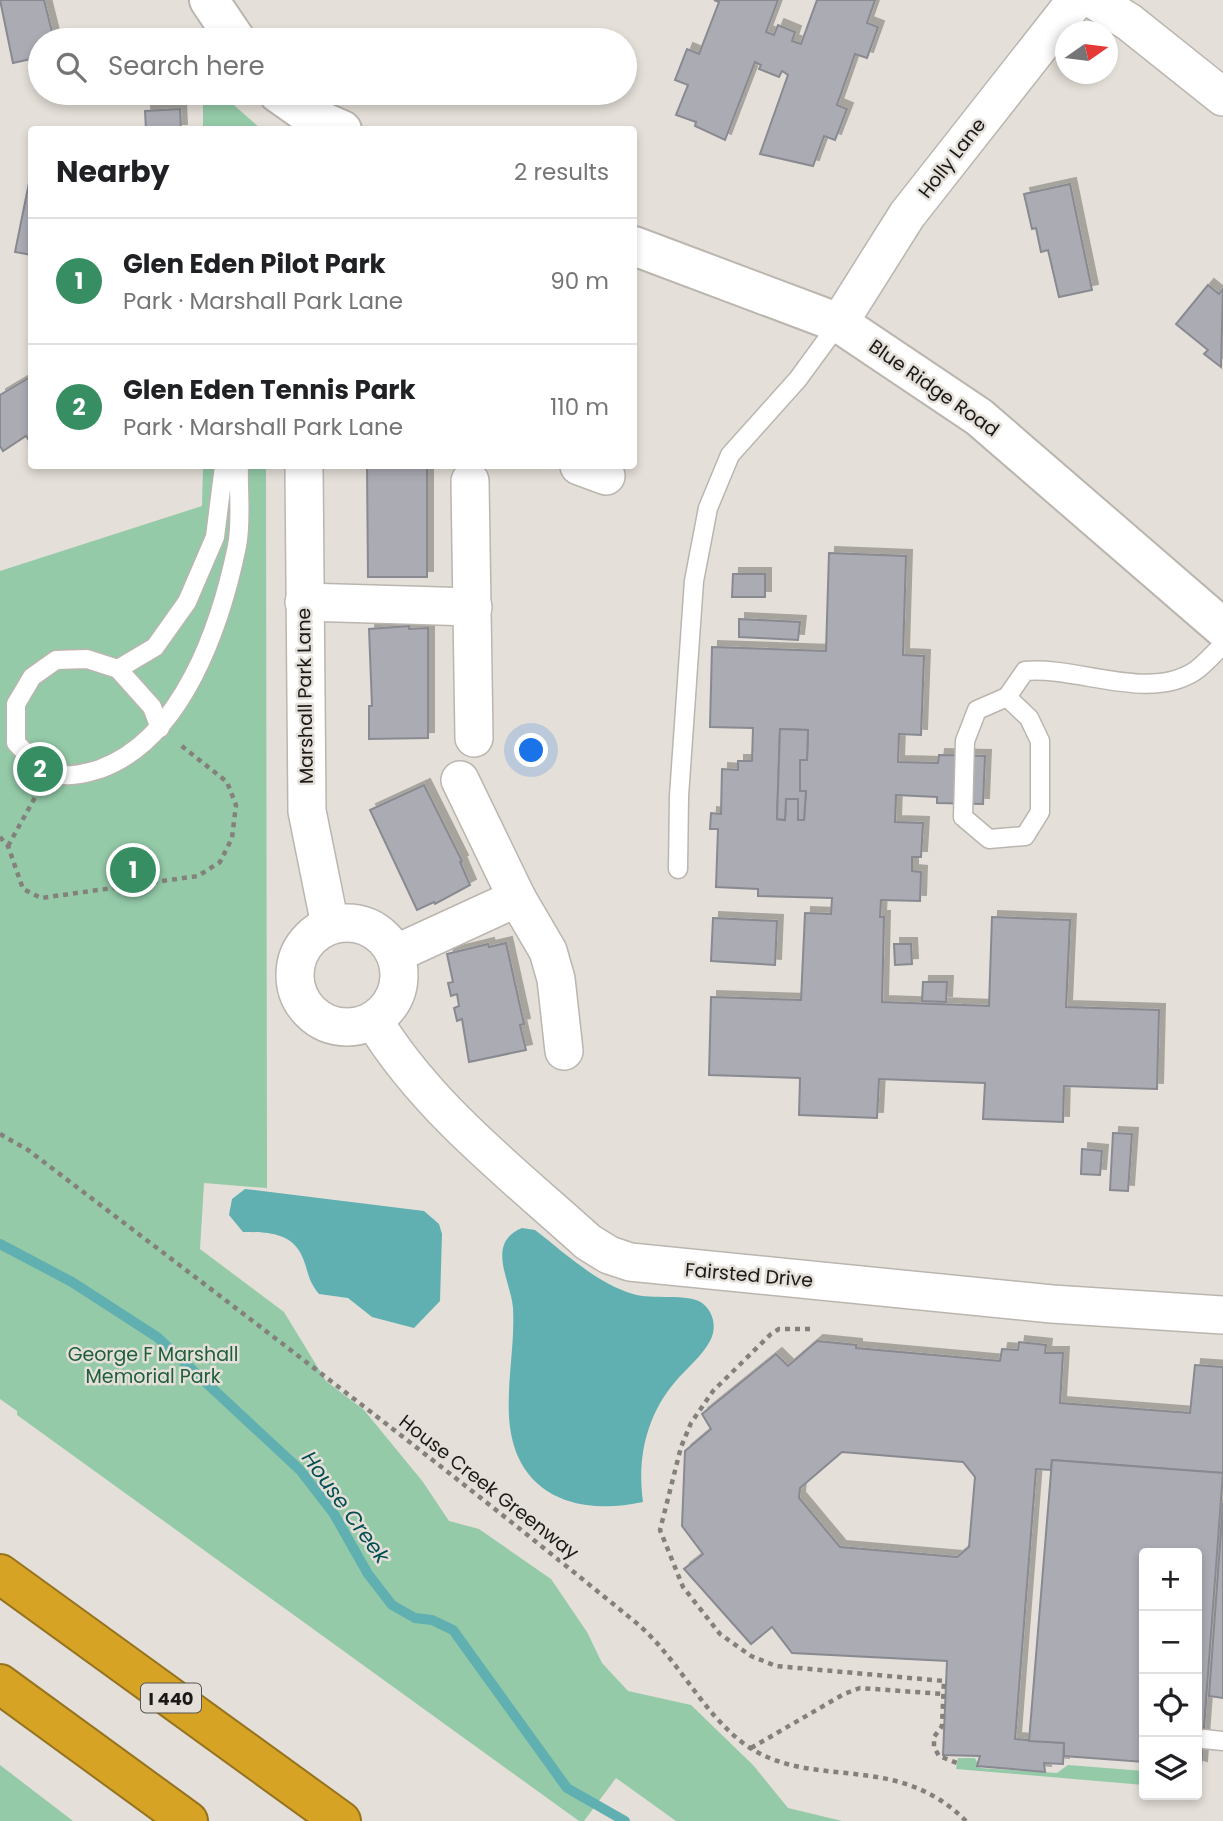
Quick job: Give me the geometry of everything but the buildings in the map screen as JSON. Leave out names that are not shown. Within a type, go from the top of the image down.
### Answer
[{"type":"highway","name":"I 440","points":[[0,1574],[341,1821]]},
{"type":"highway","points":[[0,1684],[188,1821]]},
{"type":"main road","points":[[208,0],[228,28]]},
{"type":"main road","points":[[295,105],[312,117],[333,126]]},
{"type":"main road","name":"Blue Ridge Road","points":[[637,247],[839,323],[979,417],[1223,628]]},
{"type":"street","name":"Holly Lane","points":[[839,323],[907,215],[1076,0]]},
{"type":"street","points":[[1094,0],[1129,22],[1223,97]]},
{"type":"street","name":"Marshall Park Lane","points":[[304,469],[307,811],[330,925]]},
{"type":"street","points":[[470,481],[474,738]]},
{"type":"street","points":[[304,602],[473,607]]},
{"type":"street","points":[[460,780],[517,898],[548,951],[556,979],[564,1051]]},
{"type":"street","points":[[395,954],[517,898]]},
{"type":"street","points":[[352,922],[374,930],[395,954],[399,966],[398,988],[388,1009],[374,1021],[353,1028],[335,1027],[319,1020],[306,1009],[296,993],[294,972],[299,952],[312,935],[330,925],[352,922]]},
{"type":"street","name":"Fairsted Drive","points":[[374,1021],[407,1069],[456,1122],[589,1242],[609,1255],[630,1262],[1052,1304],[1223,1315]]},
{"type":"lane","points":[[678,869],[694,581],[708,508],[730,454],[798,379],[839,323]]},
{"type":"lane","points":[[118,669],[155,647],[187,602],[215,537],[223,469]]},
{"type":"lane","points":[[160,728],[152,707],[118,669],[87,659],[56,660],[33,677],[16,704],[16,743],[48,772],[79,776],[111,765],[160,728],[204,656],[220,613],[238,543],[239,469]]},
{"type":"lane","points":[[1007,697],[1029,718],[1041,741],[1040,812],[1025,836],[989,839],[963,817],[965,741],[977,710],[1007,697],[1025,671],[1044,669],[1148,686],[1195,672],[1223,645]]},
{"type":"lane","points":[[1204,1739],[1223,1741]]},
{"type":"path","points":[[0,837],[8,846],[23,889],[40,898],[198,876],[220,862],[232,838],[236,804],[227,782],[160,728]]},
{"type":"path","points":[[8,846],[48,772]]},
{"type":"path","name":"House Creek Greenway","points":[[0,1134],[29,1150],[363,1406],[632,1619],[666,1655],[715,1720],[751,1748],[788,1765],[872,1774],[910,1784],[946,1801],[966,1821]]},
{"type":"path","points":[[810,1329],[779,1329],[771,1334],[713,1391],[697,1414],[681,1447],[668,1505],[662,1517],[660,1530],[664,1544],[683,1587],[697,1609],[720,1634],[751,1656],[794,1669],[944,1681],[942,1726],[934,1737],[934,1747],[939,1756],[957,1763]]},
{"type":"path","points":[[751,1748],[844,1693],[860,1688],[943,1694]]},
{"type":"green space","points":[[203,105],[234,105],[258,126],[203,126]]},
{"type":"green space","name":"George F Marshall Memorial Park","points":[[203,469],[266,469],[267,1188],[204,1183],[200,1249],[284,1312],[326,1381],[364,1410],[423,1482],[449,1521],[479,1529],[551,1579],[587,1632],[602,1663],[628,1691],[691,1705],[753,1765],[788,1808],[842,1821],[676,1821],[616,1778],[584,1821],[579,1821],[17,1415],[17,1411],[0,1399],[0,571],[202,506]]},
{"type":"green space","points":[[958,1758],[975,1758],[980,1768],[1057,1773],[1068,1765],[1139,1771],[1139,1785],[956,1769]]},
{"type":"green space","points":[[0,1765],[73,1821],[0,1821]]},
{"type":"water","points":[[245,1189],[424,1211],[439,1224],[442,1234],[440,1301],[414,1328],[372,1317],[348,1298],[319,1294],[301,1254],[290,1241],[268,1233],[243,1232],[229,1215],[232,1199]]},
{"type":"water","points":[[522,1228],[535,1230],[606,1283],[641,1296],[696,1300],[706,1307],[712,1316],[713,1331],[710,1341],[665,1395],[651,1424],[641,1470],[643,1502],[594,1506],[572,1502],[552,1494],[535,1481],[522,1464],[513,1443],[509,1416],[513,1308],[502,1253],[511,1235]]},
{"type":"waterway","name":"House Creek","points":[[0,1244],[72,1282],[157,1337],[300,1470],[334,1514],[368,1574],[392,1605],[415,1618],[432,1620],[453,1630],[567,1788],[625,1821]]},
{"type":"place","name":"Glen Eden Tennis Park","points":[[40,769]]},
{"type":"place","name":"Glen Eden Pilot Park","points":[[133,870]]}]
